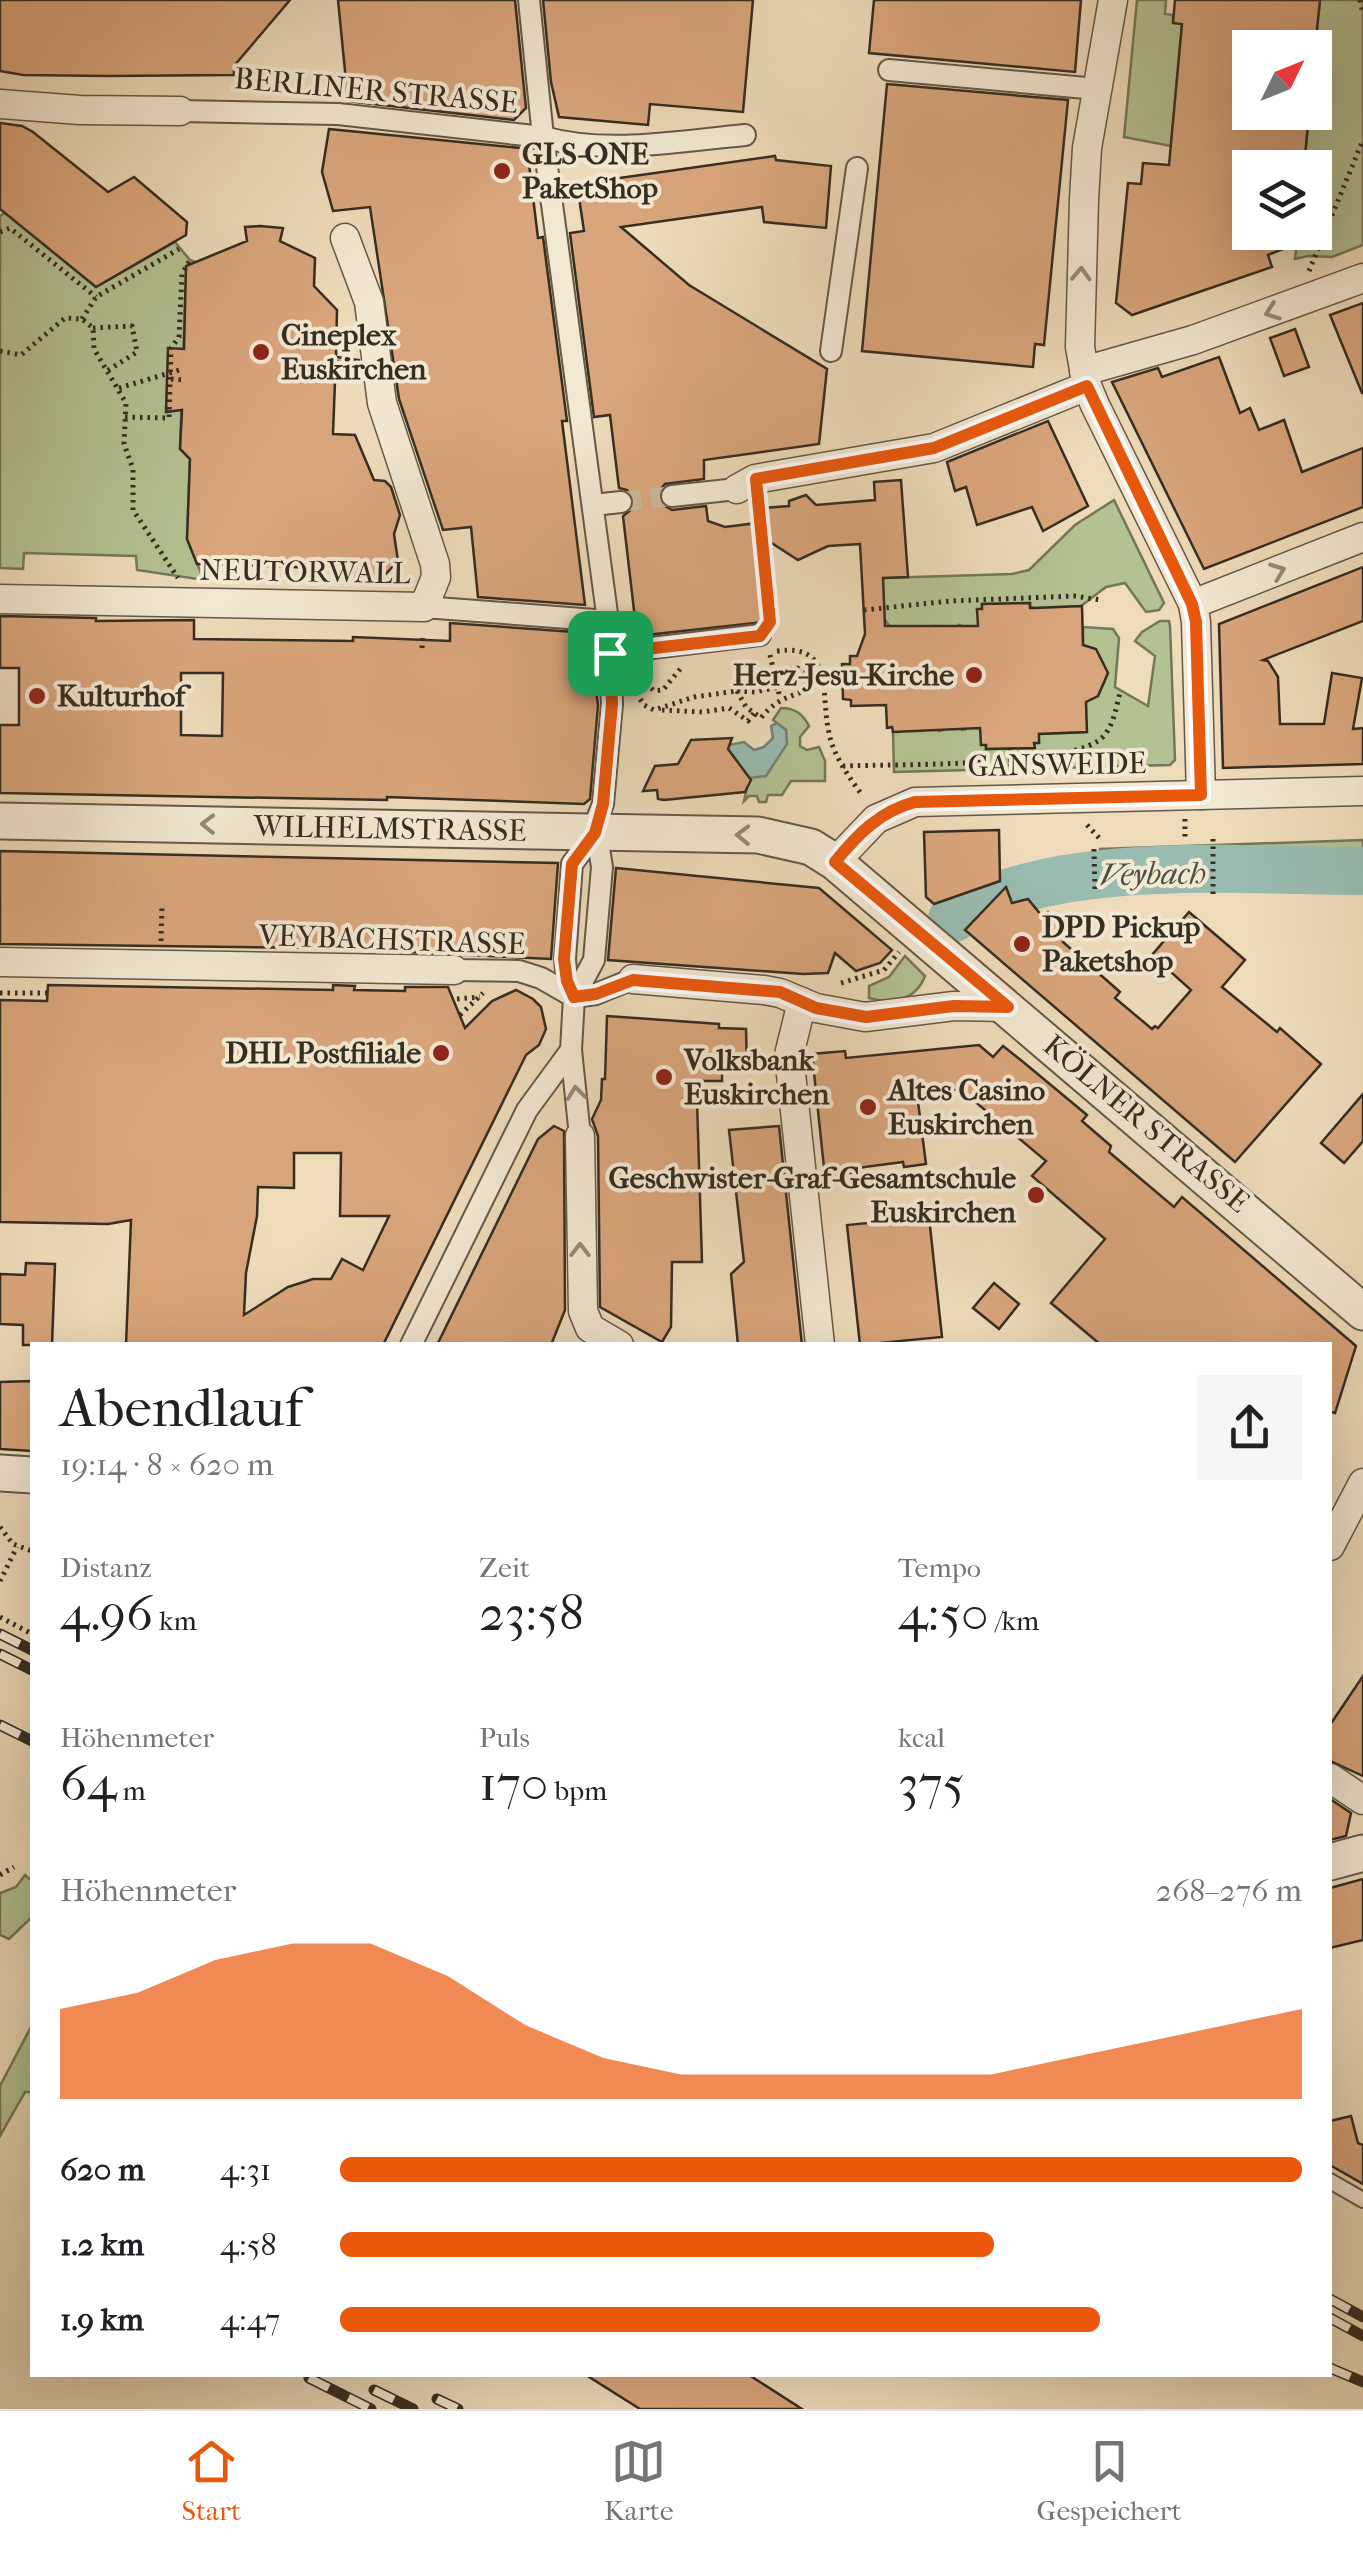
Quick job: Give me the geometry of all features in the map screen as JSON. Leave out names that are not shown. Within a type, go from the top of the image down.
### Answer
[{"type":"street","points":[[530,0],[543,137],[610,653],[612,704],[603,804],[595,833],[572,864],[564,959],[574,997]]},
{"type":"street","points":[[1113,0],[1087,148],[1079,327],[1086,379],[1192,604],[1196,622],[1201,795]]},
{"type":"street","points":[[888,70],[1097,89]]},
{"type":"street","name":"BERLINER STRASSE","points":[[0,104],[80,110],[338,114],[543,137],[566,144],[653,144],[745,134]]},
{"type":"street","points":[[831,350],[857,168]]},
{"type":"street","points":[[344,238],[368,302],[382,403],[435,564],[436,577],[424,607]]},
{"type":"street","points":[[672,496],[934,448],[1086,379],[1363,278]]},
{"type":"street","points":[[593,505],[621,502]]},
{"type":"street","points":[[1192,604],[1363,537]]},
{"type":"street","name":"NEUTORWALL","points":[[0,599],[424,607],[608,622]]},
{"type":"street","points":[[610,653],[760,636]]},
{"type":"street","name":"GANSWEIDE","points":[[835,862],[876,819],[915,802],[1363,791]]},
{"type":"street","name":"WILHELMSTRASSE","points":[[0,821],[758,835],[811,847],[835,862]]},
{"type":"street","points":[[595,833],[602,867],[594,960],[574,997],[571,1050],[580,1136],[583,1311],[590,1328],[615,1342]]},
{"type":"street","name":"KÖLNER STRASSE","points":[[835,862],[1363,1312]]},
{"type":"street","name":"VEYBACHSTRASSE","points":[[0,962],[532,974],[574,997]]},
{"type":"street","points":[[574,997],[596,994],[633,980],[764,990],[816,1008],[866,1017],[954,1006],[1008,1007]]},
{"type":"street","points":[[802,1002],[789,1055],[820,1342]]},
{"type":"street","points":[[412,1342],[527,1110],[571,1050]]},
{"type":"street","points":[[0,1472],[30,1476]]},
{"type":"street","points":[[1332,1542],[1363,1483]]},
{"type":"street","points":[[1332,1779],[1363,1800]]},
{"type":"street","points":[[1332,1861],[1363,1853]]},
{"type":"lane","points":[[1332,2182],[1363,2200]]},
{"type":"path","points":[[1360,0],[1363,14]]},
{"type":"path","points":[[1298,302],[1315,251],[1363,140]]},
{"type":"path","points":[[0,232],[10,228],[96,296]]},
{"type":"path","points":[[82,319],[96,296],[180,249]]},
{"type":"path","points":[[126,417],[170,418],[172,348],[179,336],[182,274],[190,260]]},
{"type":"path","points":[[0,351],[21,355],[64,318],[82,319],[93,328],[132,326],[138,352],[107,371]]},
{"type":"path","points":[[93,328],[94,349],[126,403],[124,444],[134,469],[134,510],[191,603]]},
{"type":"path","points":[[117,388],[183,369]]},
{"type":"path","points":[[170,379],[182,380]]},
{"type":"path","points":[[746,484],[770,622],[760,636]]},
{"type":"path","points":[[864,610],[1074,596],[1101,600]]},
{"type":"path","points":[[651,648],[642,670],[644,681],[654,691],[664,690],[683,666],[690,664]]},
{"type":"path","points":[[780,698],[769,652],[794,648],[808,652],[820,668],[829,736],[864,799]]},
{"type":"path","points":[[737,691],[749,674],[797,668],[822,682]]},
{"type":"path","points":[[654,710],[714,694],[850,681]]},
{"type":"path","points":[[737,691],[746,707],[761,718],[780,698],[800,695],[822,682]]},
{"type":"path","points":[[843,766],[1046,756],[1096,742],[1110,726],[1120,692]]},
{"type":"path","points":[[714,694],[716,710]]},
{"type":"path","points":[[639,697],[654,710],[729,708],[748,721],[754,713]]},
{"type":"path","points":[[1010,749],[1011,770]]},
{"type":"path","points":[[1213,839],[1213,896]]},
{"type":"path","points":[[1094,849],[1096,890]]},
{"type":"path","points":[[161,966],[162,904]]},
{"type":"path","points":[[852,982],[884,970],[892,962]]},
{"type":"path","points":[[0,993],[48,993]]},
{"type":"path","points":[[454,999],[480,997]]},
{"type":"path","points":[[0,1527],[18,1547],[30,1551]]},
{"type":"path","points":[[0,1581],[18,1547]]},
{"type":"path","points":[[0,1618],[30,1633]]},
{"type":"path","points":[[1,1874],[14,1867]]},
{"type":"green space","points":[[1137,0],[1166,0],[1165,14],[1173,15],[1173,23],[1182,24],[1171,146],[1124,137]]},
{"type":"green space","points":[[1320,0],[1363,0],[1363,245],[1332,257],[1295,259],[1296,250],[1332,250],[1332,150],[1306,150],[1307,130],[1332,130],[1332,30],[1317,30]]},
{"type":"green space","points":[[5,213],[96,287],[175,242],[190,260],[198,263],[186,275],[180,448],[190,459],[187,539],[204,580],[137,570],[136,556],[24,553],[23,569],[0,568],[0,216]]},
{"type":"green space","points":[[1114,500],[1164,603],[1159,610],[1146,612],[1125,583],[1106,587],[1081,606],[982,604],[982,609],[977,610],[983,629],[963,630],[959,625],[958,630],[936,626],[891,628],[883,617],[866,625],[863,596],[883,594],[883,578],[1012,574],[1029,570],[1075,525]]},
{"type":"green space","points":[[1160,621],[1169,621],[1170,626],[1175,760],[1170,765],[894,772],[893,732],[898,732],[898,727],[920,731],[921,726],[938,726],[939,731],[943,726],[961,725],[962,730],[966,725],[985,724],[986,749],[1017,748],[1029,743],[1029,748],[1034,748],[1034,743],[1039,742],[1034,734],[1086,732],[1085,703],[1104,683],[1099,680],[1103,663],[1083,645],[1083,627],[1113,629],[1119,638],[1115,687],[1148,706],[1155,656],[1135,641]]},
{"type":"green space","points":[[781,708],[794,711],[807,722],[809,726],[800,737],[800,746],[807,750],[819,747],[825,761],[825,781],[791,781],[782,795],[768,795],[766,802],[759,802],[757,796],[744,801],[749,778],[786,730],[773,720]]},
{"type":"green space","points":[[1363,840],[1363,891],[1101,885],[1100,849]]},
{"type":"green space","points":[[905,956],[925,976],[916,991],[902,999],[869,998],[869,986],[889,977]]},
{"type":"green space","points":[[25,1875],[30,1879],[30,1919],[9,1939],[0,1935],[0,1893],[16,1887]]},
{"type":"green space","points":[[30,2029],[30,2092],[25,2092],[0,2136],[0,2086]]},
{"type":"water","points":[[777,723],[786,730],[787,744],[766,776],[749,778],[729,745],[744,742],[754,750],[764,747],[773,738],[771,726]]},
{"type":"building","points":[[0,0],[290,0],[234,66],[234,75],[107,76],[0,71]]},
{"type":"building","points":[[338,0],[515,0],[526,108],[514,120],[348,101]]},
{"type":"building","points":[[543,0],[753,0],[743,112],[650,104],[648,125],[559,117],[551,82]]},
{"type":"building","points":[[874,0],[1081,0],[1075,72],[869,53]]},
{"type":"building","points":[[1175,0],[1320,0],[1317,30],[1232,30],[1232,130],[1307,130],[1306,150],[1232,150],[1232,250],[1281,250],[1268,255],[1272,267],[1132,315],[1116,303],[1128,183],[1141,184],[1143,163],[1169,165],[1182,24],[1173,23]]},
{"type":"building","points":[[887,84],[1068,100],[1044,345],[1035,344],[1033,367],[862,351]]},
{"type":"building","points":[[0,123],[33,132],[108,192],[134,177],[187,222],[186,235],[96,287],[0,209]]},
{"type":"building","points":[[329,129],[520,148],[528,156],[538,238],[543,237],[567,421],[562,421],[585,605],[478,597],[471,527],[443,530],[399,399],[370,207],[333,211],[322,172]]},
{"type":"building","points":[[775,156],[776,160],[831,166],[826,228],[764,222],[762,207],[621,227],[689,285],[827,369],[819,444],[704,460],[704,479],[665,484],[659,491],[660,503],[672,510],[706,506],[708,521],[725,527],[765,522],[763,508],[789,506],[789,501],[806,495],[816,505],[875,500],[874,482],[901,480],[908,577],[883,578],[885,626],[978,626],[977,609],[982,609],[982,604],[1030,603],[1030,608],[1082,606],[1083,645],[1096,649],[1108,673],[1098,696],[1086,702],[1087,732],[1039,734],[1035,748],[986,749],[986,745],[981,745],[980,728],[893,732],[892,727],[887,728],[886,705],[851,706],[851,700],[843,699],[842,664],[850,664],[850,656],[857,656],[865,634],[860,544],[828,546],[798,560],[753,531],[765,622],[637,636],[623,516],[633,508],[634,500],[627,490],[619,488],[610,415],[594,417],[570,233],[584,231],[577,184]]},
{"type":"building","points":[[245,227],[283,228],[280,241],[315,258],[314,286],[337,310],[336,357],[359,360],[362,381],[335,381],[333,434],[355,435],[374,480],[385,481],[391,487],[400,515],[394,534],[398,561],[380,580],[348,579],[351,569],[197,564],[187,539],[190,459],[180,449],[182,410],[166,412],[168,348],[184,349],[186,266],[247,241]]},
{"type":"building","points":[[1363,303],[1363,393],[1362,393],[1330,315]]},
{"type":"building","points":[[1295,329],[1309,367],[1284,376],[1270,338]]},
{"type":"building","points":[[1219,357],[1240,413],[1250,408],[1259,430],[1284,420],[1302,472],[1363,448],[1363,507],[1204,569],[1112,382],[1158,368],[1162,377]]},
{"type":"building","points":[[1048,421],[1088,506],[1043,531],[1032,507],[977,525],[966,487],[955,491],[947,462]]},
{"type":"building","points":[[1363,567],[1363,621],[1263,660],[1268,661],[1278,677],[1280,724],[1324,724],[1332,673],[1362,678],[1353,729],[1363,728],[1363,764],[1223,768],[1219,624]]},
{"type":"building","points":[[0,616],[96,621],[194,620],[194,639],[353,641],[353,637],[450,641],[450,623],[588,633],[598,705],[590,799],[584,804],[387,797],[0,793],[0,725],[19,725],[19,668],[0,668]],"holes":[[[181,673],[223,673],[222,736],[181,735]]]},
{"type":"building","points":[[732,738],[728,749],[751,780],[745,792],[664,800],[658,799],[657,790],[643,791],[655,766],[678,764],[691,740]]},
{"type":"building","points":[[999,830],[1000,881],[934,904],[926,897],[924,832]]},
{"type":"building","points":[[0,851],[558,863],[551,959],[406,949],[0,944]]},
{"type":"building","points":[[616,868],[819,888],[892,950],[880,963],[856,971],[835,953],[828,973],[803,974],[608,960]]},
{"type":"building","points":[[1006,887],[1012,903],[1028,899],[1042,916],[1048,912],[1071,932],[1063,942],[1120,992],[1115,998],[1152,1029],[1158,1028],[1191,990],[1152,955],[1189,912],[1245,960],[1222,987],[1277,1032],[1280,1028],[1321,1064],[1235,1162],[965,930]]},
{"type":"building","points":[[48,985],[333,990],[333,985],[355,986],[354,990],[405,991],[405,987],[448,987],[465,1028],[492,1001],[516,990],[541,1007],[546,1029],[539,1045],[526,1055],[384,1342],[126,1342],[131,1220],[108,1224],[0,1222],[0,1000],[47,1001]],"holes":[[[294,1153],[341,1153],[340,1216],[389,1216],[363,1270],[342,1259],[331,1279],[313,1279],[288,1287],[244,1315],[258,1187],[294,1188]]]},
{"type":"building","points":[[607,1016],[746,1029],[747,1070],[722,1071],[722,1081],[700,1081],[697,1101],[702,1262],[672,1262],[671,1327],[662,1342],[600,1307],[598,1136],[592,1119],[605,1079]]},
{"type":"building","points":[[979,1045],[993,1057],[1003,1046],[1087,1115],[1082,1121],[1111,1146],[1109,1152],[1174,1207],[1182,1197],[1356,1346],[1335,1413],[1332,1342],[1097,1342],[1051,1303],[1105,1239],[1032,1176],[1046,1161],[960,1089],[917,1094],[926,1164],[904,1167],[903,1162],[825,1177],[812,1054],[845,1051],[846,1058]]},
{"type":"building","points":[[1363,1094],[1363,1141],[1344,1163],[1321,1143]]},
{"type":"building","points":[[554,1126],[564,1131],[565,1310],[552,1342],[438,1342],[538,1139]]},
{"type":"building","points":[[779,1126],[802,1342],[738,1342],[731,1274],[744,1262],[729,1130]]},
{"type":"building","points":[[929,1217],[942,1337],[860,1342],[847,1225]]},
{"type":"building","points":[[26,1263],[55,1264],[52,1342],[23,1345],[23,1325],[0,1324],[0,1274],[25,1275]]},
{"type":"building","points":[[994,1283],[1019,1304],[999,1329],[973,1308]]},
{"type":"building","points":[[30,1381],[30,1451],[0,1449],[0,1382]]},
{"type":"building","points":[[1363,1676],[1363,1776],[1332,1762],[1332,1722]]},
{"type":"building","points":[[1332,1800],[1351,1813],[1346,1836],[1332,1840]]},
{"type":"building","points":[[1363,1879],[1363,1940],[1332,1948],[1332,1887]]},
{"type":"building","points":[[1351,2116],[1358,2143],[1363,2145],[1363,2184],[1332,2166],[1332,2121]]},
{"type":"building","points":[[589,2377],[752,2377],[802,2409],[640,2409]]},
{"type":"waterway","name":"Veybach","points":[[952,919],[993,898],[1094,875],[1207,869],[1363,871]]},
{"type":"tunnel","points":[[621,502],[672,496]]},
{"type":"railway","points":[[0,1634],[30,1649]]},
{"type":"railway","points":[[0,1654],[30,1669]]},
{"type":"railway","points":[[0,1725],[30,1740]]},
{"type":"railway","points":[[1332,2300],[1363,2317]]},
{"type":"railway","points":[[1332,2319],[1363,2336]]},
{"type":"railway","points":[[1332,2369],[1363,2382]]},
{"type":"railway","points":[[309,2378],[371,2409]]},
{"type":"railway","points":[[374,2390],[413,2409]]},
{"type":"railway","points":[[437,2399],[458,2409]]},
{"type":"place","name":"GLS-ONE PaketShop","points":[[502,171]]},
{"type":"place","name":"Cineplex Euskirchen","points":[[261,352]]},
{"type":"place","name":"Herz-Jesu-Kirche","points":[[974,675]]},
{"type":"place","name":"Kulturhof","points":[[37,696]]},
{"type":"place","name":"DPD Pickup Paketshop","points":[[1022,944]]},
{"type":"place","name":"DHL Postfiliale","points":[[441,1053]]},
{"type":"place","name":"Volksbank Euskirchen","points":[[664,1077]]},
{"type":"place","name":"Altes Casino Euskirchen","points":[[868,1107]]},
{"type":"place","name":"Geschwister-Graf-Gesamtschule Euskirchen","points":[[1036,1195]]},
{"type":"route","points":[[1087,386],[1192,604],[1196,622],[1201,795],[915,802],[889,811],[852,840],[835,862],[1008,1007],[954,1006],[866,1017],[816,1008],[780,992],[633,980],[584,998],[574,997],[564,959],[572,864],[595,833],[603,804],[612,704],[610,653],[760,636],[770,622],[756,479],[934,448],[1087,386]]}]
